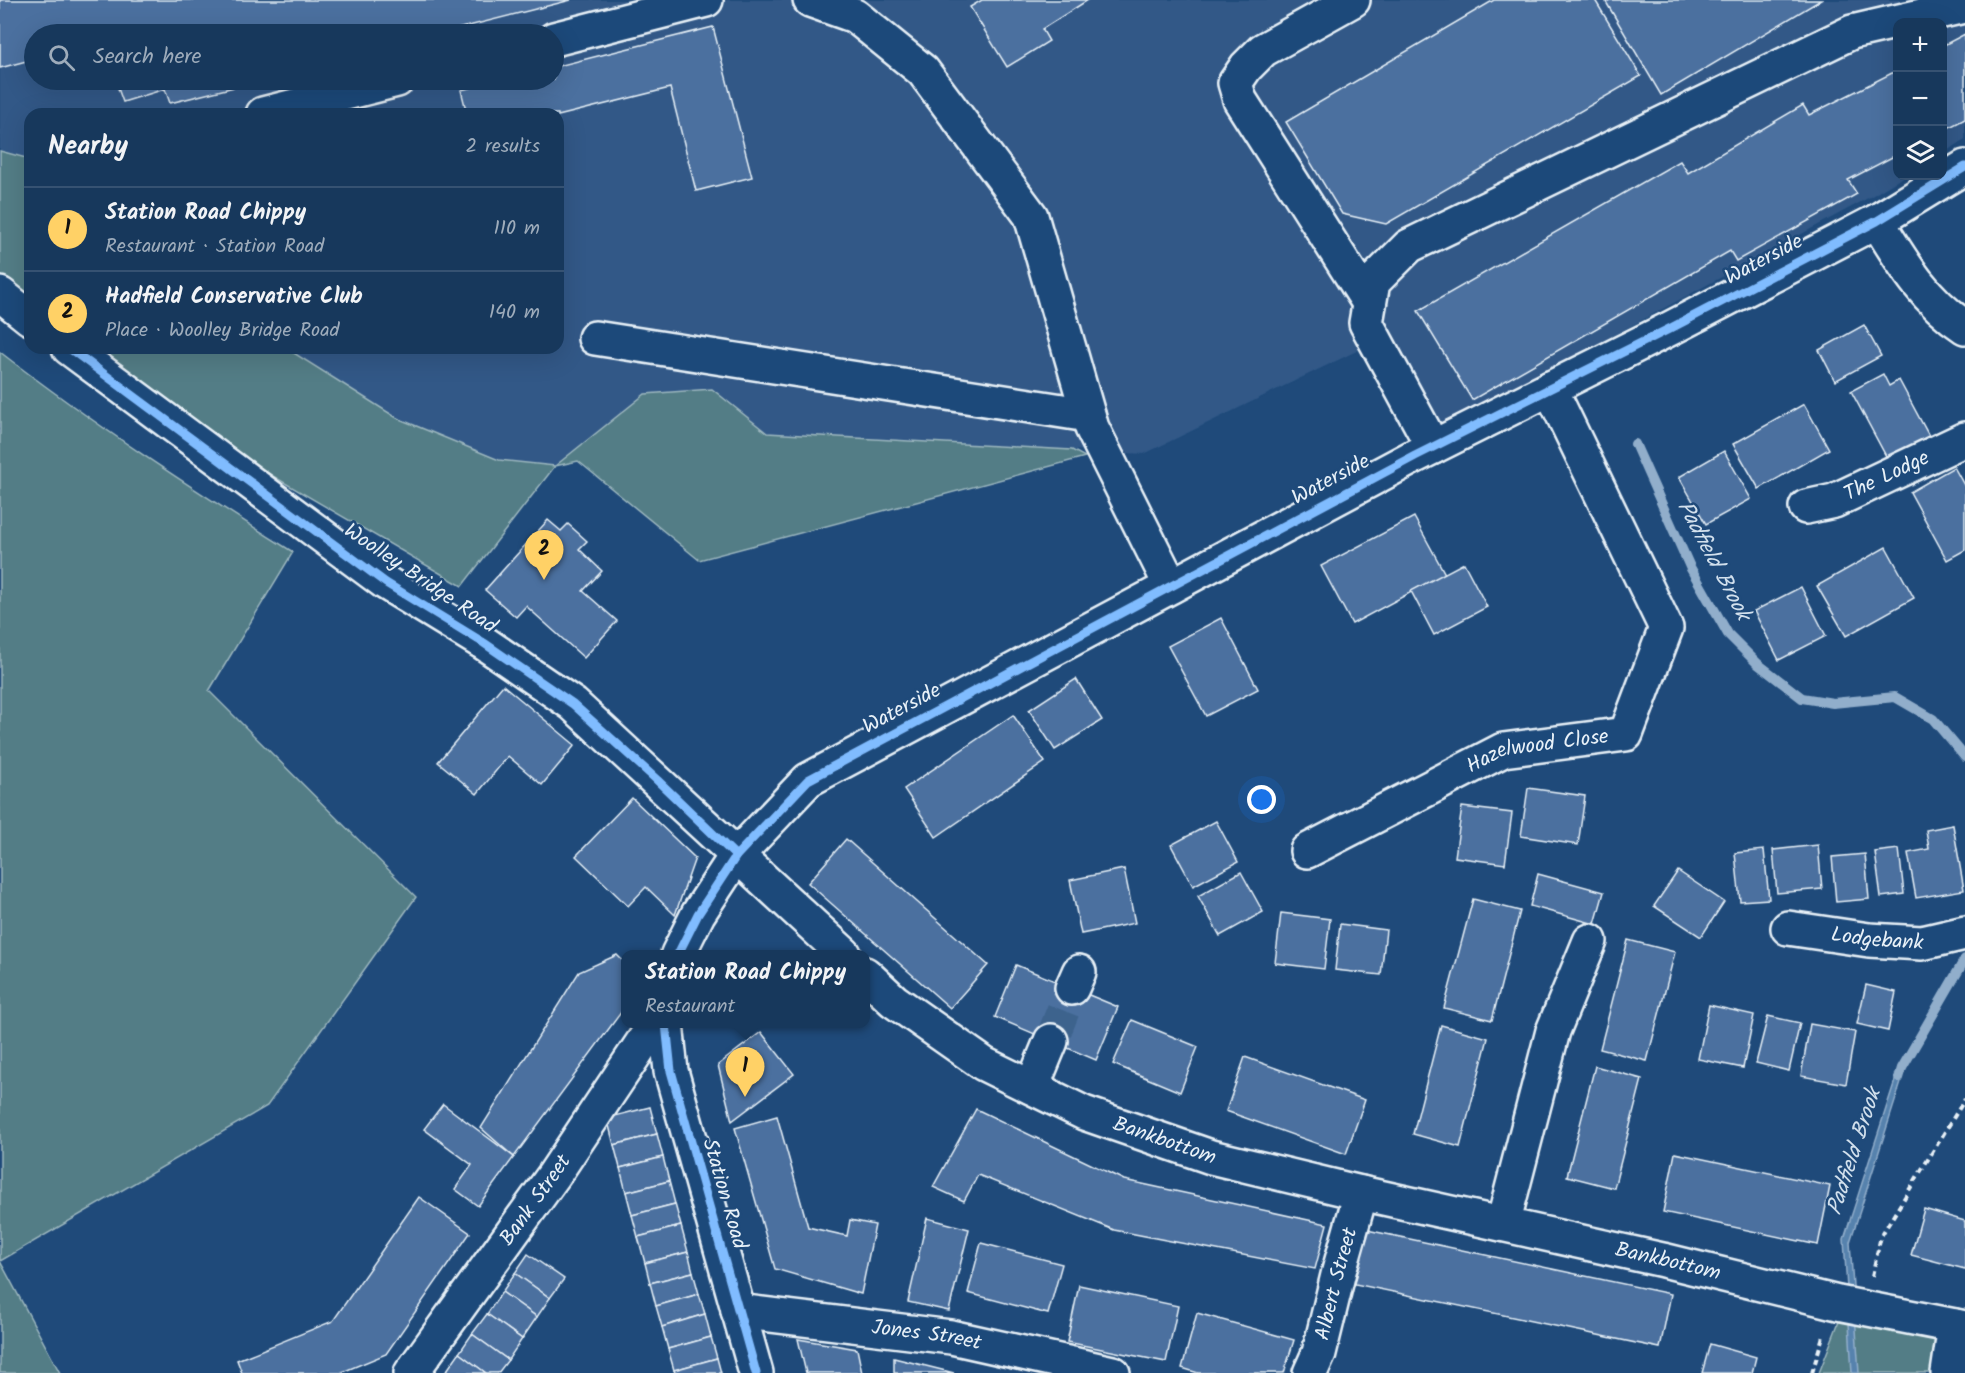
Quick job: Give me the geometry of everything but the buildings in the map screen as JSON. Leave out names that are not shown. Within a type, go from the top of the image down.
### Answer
[{"type":"street","points":[[564,36],[706,0]]},
{"type":"street","points":[[810,0],[853,8],[923,71],[1031,216],[1092,428],[1171,586]]},
{"type":"street","points":[[1353,0],[1263,50],[1246,67],[1235,83],[1240,100],[1369,303]]},
{"type":"street","points":[[1433,447],[1366,323],[1372,282],[1409,246],[1852,32],[1965,4]]},
{"type":"street","points":[[287,108],[358,90]]},
{"type":"street","name":"Waterside","points":[[736,856],[808,780],[1433,447],[1671,328],[1877,220],[1965,167]]},
{"type":"street","points":[[1877,220],[1911,276],[1946,315],[1965,327]]},
{"type":"street","points":[[0,294],[24,313]]},
{"type":"street","points":[[595,338],[1088,415]]},
{"type":"street","name":"Woolley Bridge Road","points":[[77,354],[386,583],[484,643],[573,704],[736,856]]},
{"type":"street","name":"Hazelwood Close","points":[[1307,851],[1503,750],[1626,734],[1666,628],[1550,388]]},
{"type":"street","name":"The Lodge","points":[[1806,507],[1834,501],[1965,439]]},
{"type":"street","points":[[680,950],[698,914],[736,856],[840,950]]},
{"type":"street","name":"Lodgebank","points":[[1788,928],[1869,940],[1922,943],[1965,933]]},
{"type":"street","points":[[1503,1224],[1553,1031],[1590,941]]},
{"type":"street","name":"Bankbottom","points":[[870,979],[894,1001],[984,1064],[1084,1113],[1211,1157],[1845,1304],[1960,1327]]},
{"type":"street","name":"Bank Street","points":[[411,1373],[554,1175],[652,1028]]},
{"type":"street","name":"Station Road","points":[[667,1028],[671,1071],[756,1373]]},
{"type":"street","points":[[1032,1088],[1051,1041]]},
{"type":"street","name":"Albert Street","points":[[1310,1373],[1319,1353],[1361,1193]]},
{"type":"street","name":"Jones Street","points":[[738,1311],[951,1337],[1113,1373]]},
{"type":"street","points":[[1948,1373],[1960,1327]]},
{"type":"path","points":[[1845,1304],[1881,1236],[1965,1099]]},
{"type":"shaded area","points":[[0,0],[1965,0],[1965,140],[1947,151],[1947,18],[1893,18],[1893,180],[1898,180],[1418,441],[1367,346],[1144,454],[767,433],[712,389],[645,394],[555,466],[498,460],[397,418],[296,354],[564,354],[564,108],[24,108],[24,157],[0,151]]},
{"type":"shaded area","points":[[1900,1065],[1906,1067],[1850,1242],[1859,1373],[1852,1373],[1844,1239]]},
{"type":"green space","points":[[0,151],[24,157],[24,293],[0,275]]},
{"type":"green space","points":[[0,352],[71,405],[144,455],[293,552],[209,691],[416,897],[267,1106],[0,1261]]},
{"type":"green space","points":[[102,354],[296,354],[397,418],[499,460],[555,466],[462,586],[218,444]]},
{"type":"green space","points":[[712,389],[767,433],[1072,450],[1085,457],[699,560],[578,461],[555,466],[645,394]]},
{"type":"green space","points":[[0,1261],[60,1373],[0,1373]]},
{"type":"green space","points":[[1845,1306],[1955,1326],[1948,1373],[1819,1373]]},
{"type":"waterway","name":"Padfield Brook","points":[[1635,444],[1690,567],[1728,634],[1758,664],[1802,698],[1833,703],[1895,697],[1933,719],[1965,757]]},
{"type":"waterway","name":"Padfield Brook","points":[[1899,1078],[1902,1068],[1965,959]]},
{"type":"tunnel","points":[[1051,1041],[1072,988]]},
{"type":"cycle path","points":[[680,950],[698,914],[736,856],[808,780],[1415,456],[1671,328],[1877,221],[1965,167]]},
{"type":"cycle path","points":[[77,354],[386,583],[484,643],[573,704],[736,856]]},
{"type":"cycle path","points":[[666,1028],[671,1071],[756,1373]]},
{"type":"place","name":"Hadfield Conservative Club","points":[[544,580]]},
{"type":"place","name":"Station Road Chippy","points":[[745,1097]]}]
